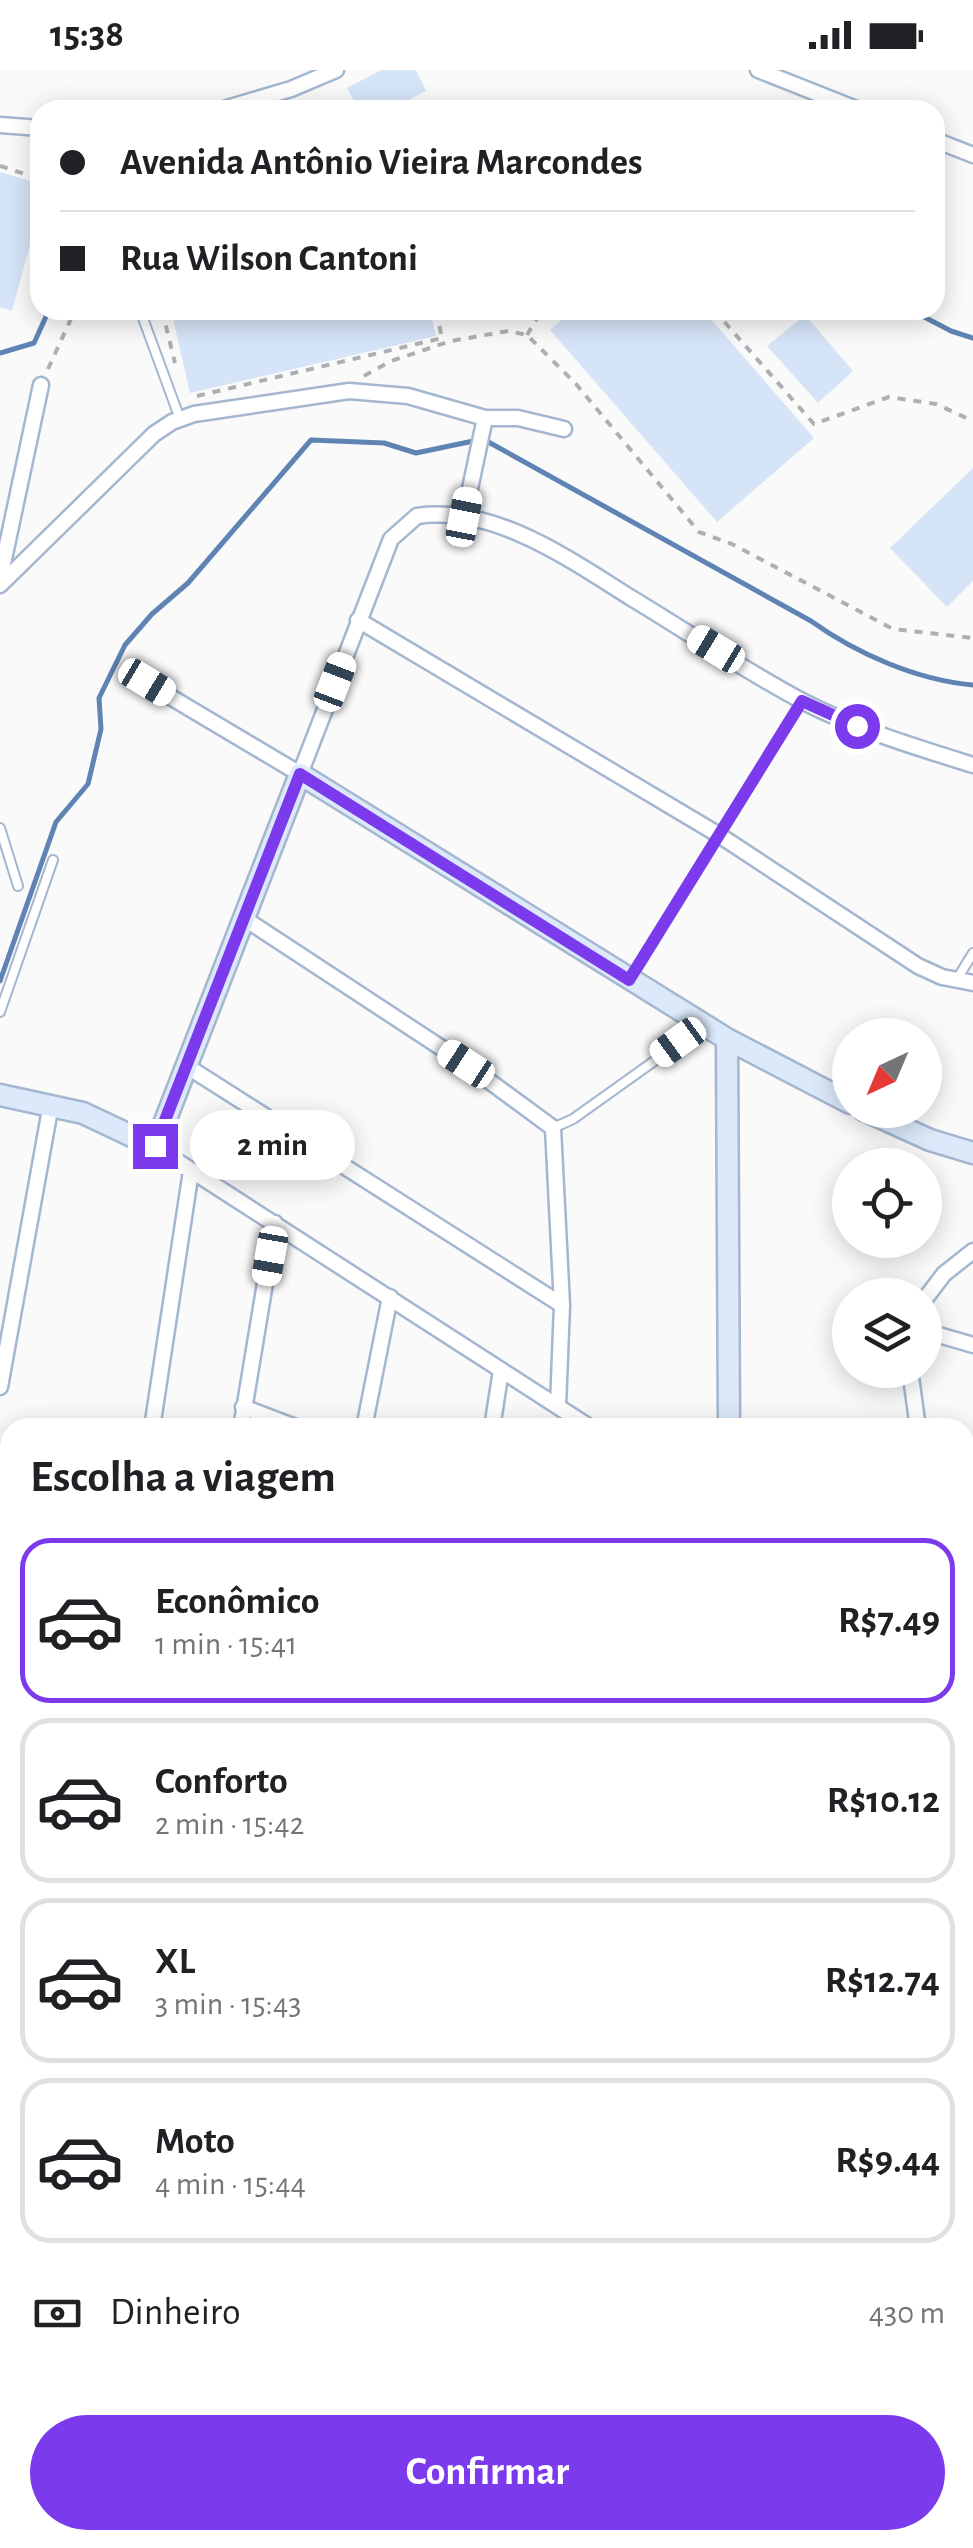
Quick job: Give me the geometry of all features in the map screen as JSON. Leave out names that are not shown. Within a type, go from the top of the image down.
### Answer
[{"type":"street","points":[[255,100],[336,70]]},
{"type":"street","points":[[758,70],[833,100]]},
{"type":"street","points":[[0,125],[30,127]]},
{"type":"street","points":[[945,144],[973,156]]},
{"type":"street","points":[[0,582],[41,385]]},
{"type":"street","points":[[0,582],[154,434],[180,419],[349,391],[408,396],[485,418],[518,418],[564,429]]},
{"type":"street","points":[[464,517],[485,418]]},
{"type":"street","points":[[155,1146],[391,540],[417,516],[436,513],[464,517],[494,525],[554,551],[802,701],[857,726],[973,766]]},
{"type":"street","points":[[358,620],[719,835],[918,966],[956,981],[973,983]]},
{"type":"street","points":[[147,682],[727,1039],[832,1094]]},
{"type":"street","points":[[245,919],[466,1064],[553,1128],[562,1304],[558,1406]]},
{"type":"street","points":[[727,1039],[729,1418]]},
{"type":"street","points":[[188,1068],[562,1304]]},
{"type":"street","points":[[0,1095],[51,1104],[114,1125],[155,1146],[577,1418]]},
{"type":"street","points":[[0,1387],[51,1104]]},
{"type":"street","points":[[904,1128],[973,1153]]},
{"type":"street","points":[[154,1418],[191,1171]]},
{"type":"street","points":[[241,1418],[276,1223]]},
{"type":"street","points":[[941,1278],[973,1250]]},
{"type":"street","points":[[366,1418],[390,1297]]},
{"type":"street","points":[[942,1336],[973,1345]]},
{"type":"street","points":[[494,1418],[501,1370]]},
{"type":"street","points":[[912,1388],[917,1418]]},
{"type":"street","points":[[243,1407],[272,1418]]},
{"type":"lane","points":[[144,320],[180,419]]},
{"type":"lane","points":[[629,980],[802,701]]},
{"type":"lane","points":[[0,828],[18,886]]},
{"type":"lane","points":[[0,1012],[52,860]]},
{"type":"lane","points":[[956,981],[973,953]]},
{"type":"lane","points":[[553,1128],[573,1119],[706,1026]]},
{"type":"path","points":[[0,166],[30,176]]},
{"type":"path","points":[[41,385],[70,320]]},
{"type":"path","points":[[164,320],[178,376]]},
{"type":"path","points":[[439,320],[444,341]]},
{"type":"path","points":[[527,334],[536,320]]},
{"type":"path","points":[[723,320],[814,424],[889,397],[936,404],[973,422]]},
{"type":"path","points":[[183,399],[444,341],[508,331],[527,334],[576,384],[699,532],[732,544],[893,629],[973,638]]},
{"type":"path","points":[[349,391],[364,376],[390,361],[444,341]]},
{"type":"shaded area","points":[[381,70],[416,70],[426,91],[408,100],[354,100],[347,88]]},
{"type":"shaded area","points":[[0,172],[30,181],[30,244],[12,311],[0,307]]},
{"type":"shaded area","points":[[173,320],[432,320],[436,336],[190,393]]},
{"type":"shaded area","points":[[562,320],[712,320],[814,438],[717,522],[550,330]]},
{"type":"shaded area","points":[[799,320],[809,320],[853,371],[818,403],[767,346]]},
{"type":"shaded area","points":[[973,468],[973,581],[947,607],[890,548]]},
{"type":"waterway","points":[[0,353],[34,343],[44,320]]},
{"type":"waterway","points":[[930,320],[973,338]]},
{"type":"waterway","points":[[0,981],[56,822],[88,784],[101,729],[99,698],[125,645],[152,614],[188,583],[311,440],[384,443],[416,453],[483,439],[848,644],[909,671],[973,685]]},
{"type":"route","points":[[155,1146],[300,774],[629,980],[802,701],[857,726]]}]
